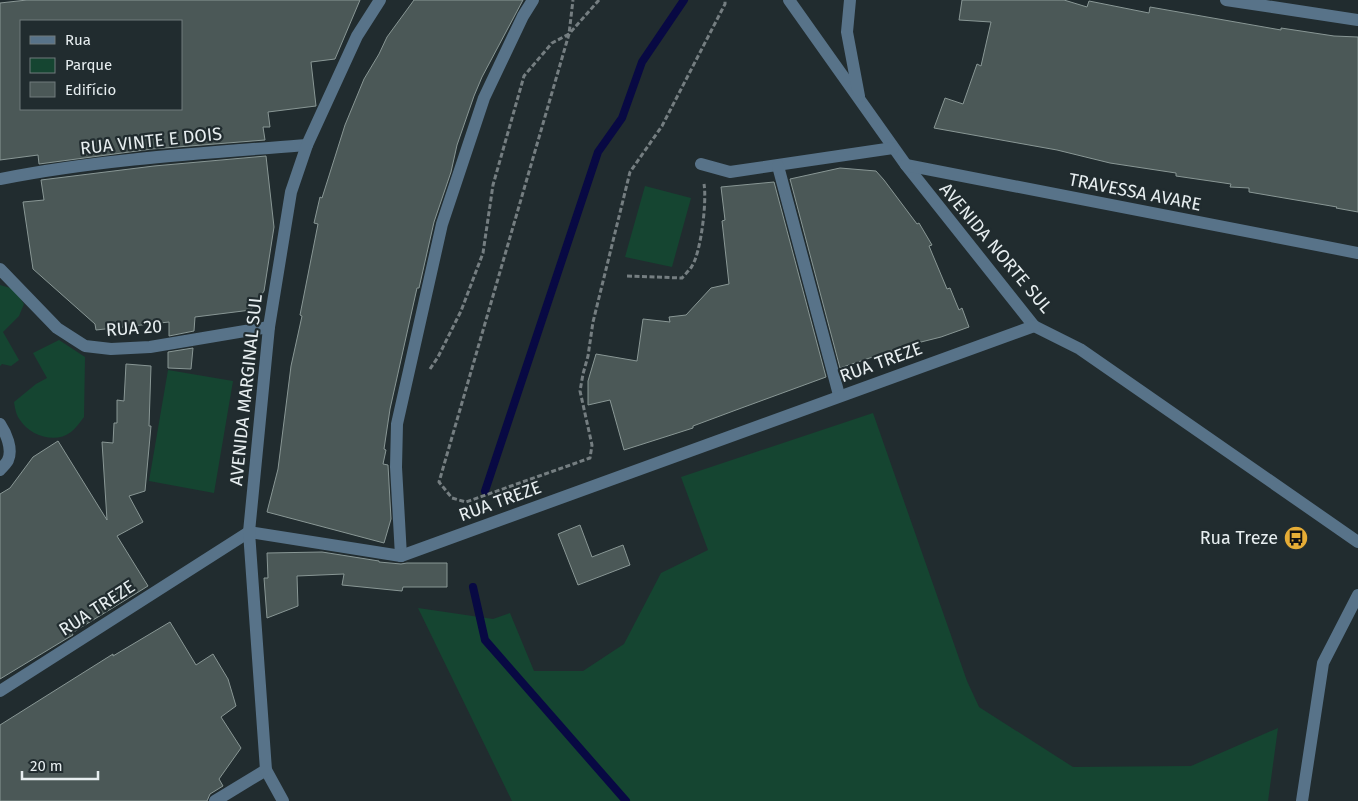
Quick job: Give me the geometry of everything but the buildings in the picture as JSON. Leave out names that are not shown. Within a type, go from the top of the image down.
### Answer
[{"type":"street","name":"AVENIDA MARGINAL SUL","points":[[283,801],[266,770],[249,532],[269,327],[291,192],[307,145],[333,86],[357,36],[380,0]]},
{"type":"street","points":[[401,556],[396,467],[396,424],[437,243],[484,98],[523,16],[533,0]]},
{"type":"street","name":"AVENIDA NORTE SUL","points":[[789,0],[906,166],[1034,326],[1080,349],[1358,542]]},
{"type":"street","points":[[850,0],[848,32],[860,101]]},
{"type":"street","points":[[1226,0],[1358,20]]},
{"type":"street","name":"RUA VINTE E DOIS","points":[[0,179],[35,172],[152,156],[307,145]]},
{"type":"street","points":[[701,164],[730,172],[894,148]]},
{"type":"street","points":[[778,166],[840,396]]},
{"type":"street","name":"TRAVESSA AVARE","points":[[906,166],[1358,253]]},
{"type":"street","name":"RUA 20","points":[[0,269],[57,328],[85,346],[111,349],[150,346],[269,327]]},
{"type":"street","name":"RUA TREZE","points":[[0,691],[249,532],[401,556],[1034,326]]},
{"type":"street","points":[[0,424],[5,430],[9,445],[9,459],[0,470]]},
{"type":"street","points":[[1302,801],[1323,663],[1358,595]]},
{"type":"street","points":[[215,801],[266,770]]},
{"type":"path","points":[[573,0],[568,34],[440,482],[452,498],[466,502],[590,458],[592,445],[580,391],[582,374],[588,356],[593,322],[630,172],[662,126],[725,4],[725,0]]},
{"type":"path","points":[[428,371],[438,356],[461,311],[483,253],[493,185],[524,76],[552,43],[568,34],[599,0]]},
{"type":"path","points":[[627,276],[682,278],[693,265],[702,230],[706,196],[701,164]]},
{"type":"green space","points":[[645,186],[691,198],[672,267],[625,257]]},
{"type":"green space","points":[[0,285],[14,289],[24,304],[19,316],[3,332],[19,360],[11,366],[2,364],[0,366]]},
{"type":"green space","points":[[59,340],[85,357],[84,417],[65,436],[51,438],[37,434],[24,426],[18,416],[14,402],[36,384],[47,378],[33,353]]},
{"type":"green space","points":[[168,370],[233,381],[214,493],[149,481]]},
{"type":"green space","points":[[873,413],[967,681],[979,707],[1073,767],[1191,766],[1278,728],[1268,801],[512,801],[418,608],[493,619],[510,613],[534,671],[583,671],[624,644],[661,573],[708,550],[681,477]]},
{"type":"waterway","points":[[485,491],[598,152],[622,118],[642,62],[684,0]]},
{"type":"waterway","points":[[473,587],[485,640],[626,801]]},
{"type":"place","name":"Rua Treze","points":[[1296,538]]}]
